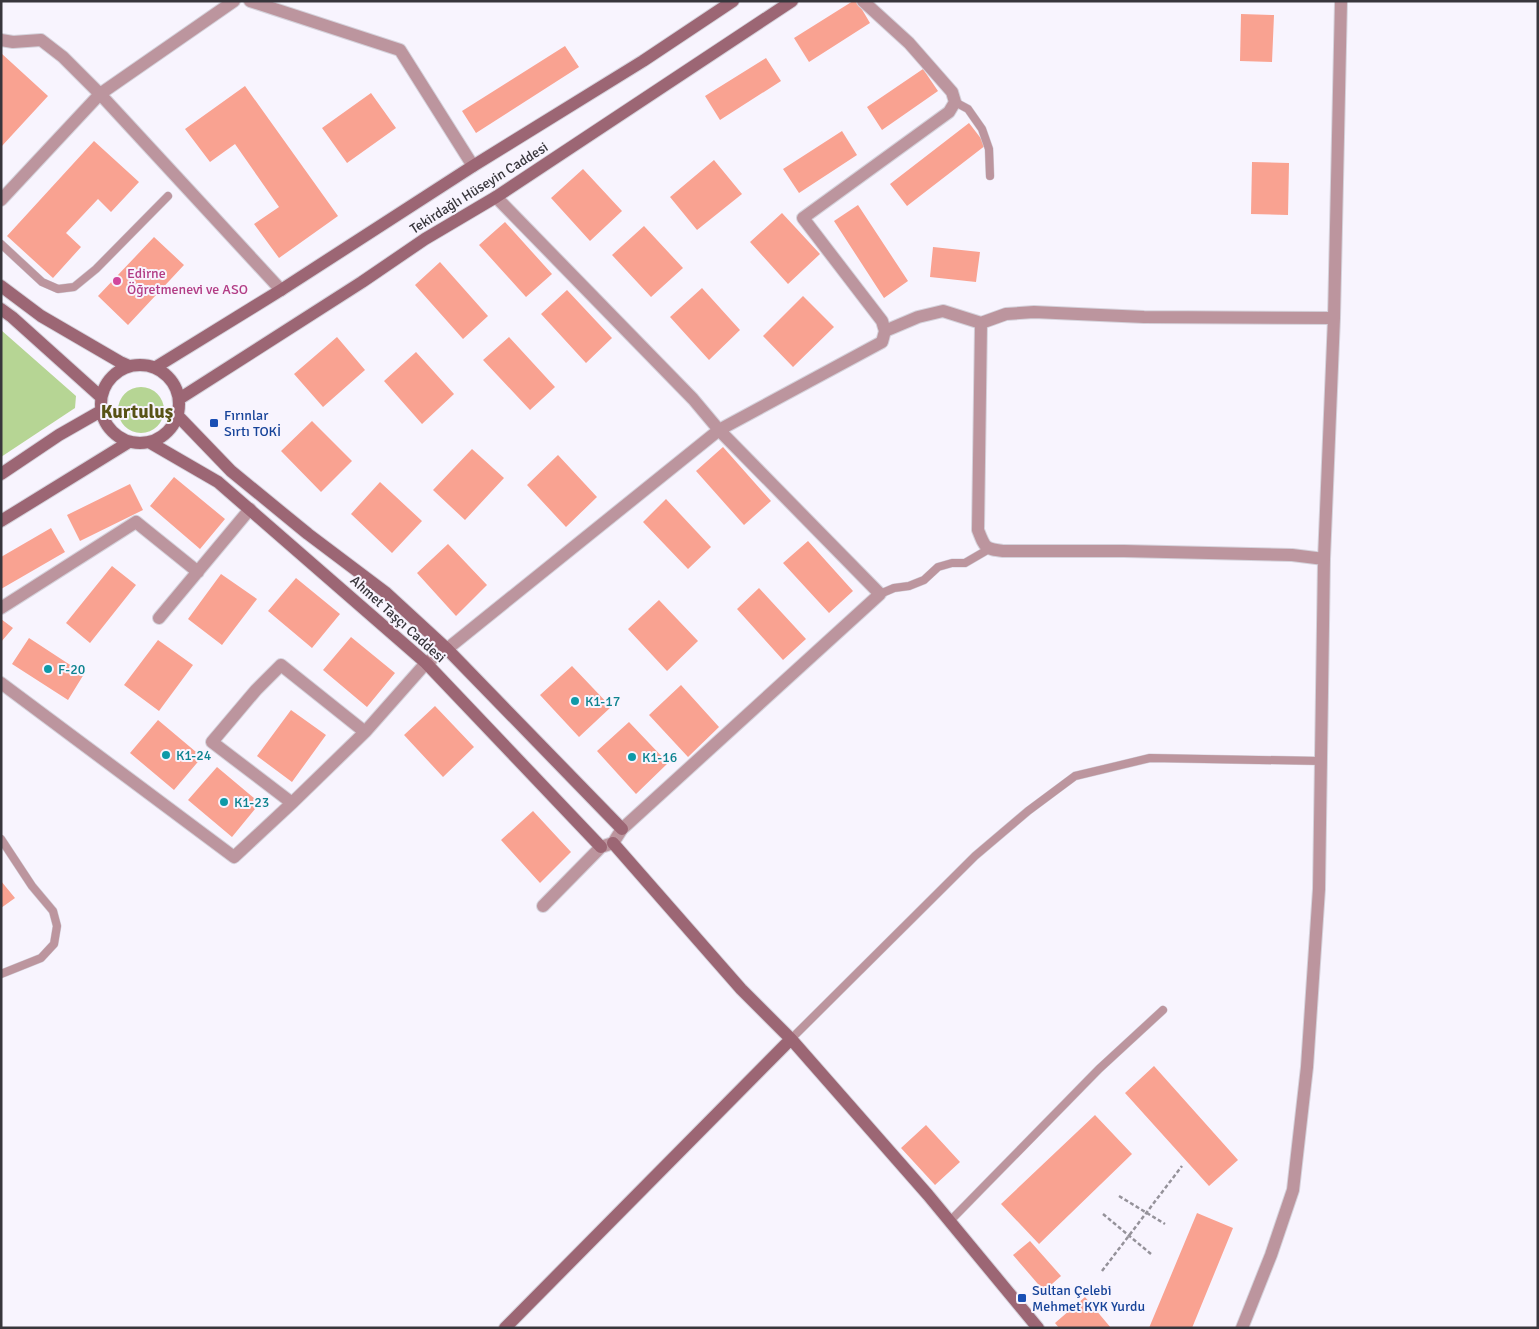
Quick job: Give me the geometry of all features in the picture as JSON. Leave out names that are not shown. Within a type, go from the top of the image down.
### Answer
[{"type":"main road","points":[[156,367],[281,290],[473,166],[642,61],[733,1]]},
{"type":"main road","name":"Tekirdağlı Hüseyin Caddesi","points":[[179,399],[355,287],[425,239],[496,197],[792,1]]},
{"type":"main road","points":[[1,286],[41,316],[129,366]]},
{"type":"main road","points":[[1,309],[101,396]]},
{"type":"main road","points":[[138,364],[156,367],[167,375],[176,386],[179,399],[178,416],[172,428],[162,437],[139,444],[128,442],[110,430],[104,421],[101,411],[101,396],[111,377],[119,370],[138,364]]},
{"type":"main road","points":[[1,474],[59,435],[101,411]]},
{"type":"main road","name":"Ahmet Taşçı Caddesi","points":[[178,416],[231,471],[308,534],[385,592],[447,649],[622,829]]},
{"type":"main road","points":[[1,521],[128,442]]},
{"type":"main road","name":"Ahmet Taşçı Caddesi","points":[[149,442],[218,482],[426,663],[607,845],[741,989],[791,1039],[950,1221],[1038,1328]]},
{"type":"main road","points":[[505,1328],[791,1039]]},
{"type":"street","points":[[1,200],[100,94],[234,1]]},
{"type":"street","points":[[250,1],[400,50],[473,166]]},
{"type":"street","points":[[1,683],[234,857],[365,732],[426,663],[447,649],[719,430],[882,342],[885,331],[882,321],[803,218],[949,112],[955,102],[952,92],[909,44],[863,1]]},
{"type":"street","points":[[1242,1328],[1271,1255],[1293,1190],[1306,1067],[1318,909],[1324,559],[1334,318],[1341,1]]},
{"type":"street","points":[[1,40],[13,42],[41,40],[62,57],[100,94],[281,290]]},
{"type":"street","points":[[496,197],[693,399],[719,430],[880,594],[622,829],[543,906]]},
{"type":"street","points":[[885,331],[918,317],[943,311],[981,323],[1006,314],[1034,312],[1144,317],[1334,318]]},
{"type":"street","points":[[981,323],[978,530],[984,544],[989,549],[1003,551],[1124,551],[1292,555],[1324,559]]},
{"type":"street","points":[[159,618],[250,509]]},
{"type":"street","points":[[1,608],[136,522],[198,572]]},
{"type":"street","points":[[292,803],[212,742],[256,690],[281,665],[365,732]]},
{"type":"lane","points":[[955,102],[968,109],[982,129],[988,149],[990,176]]},
{"type":"lane","points":[[1,244],[42,282],[58,289],[74,287],[96,269],[168,196]]},
{"type":"lane","points":[[880,594],[924,580],[938,567],[952,563],[965,563],[989,549]]},
{"type":"lane","points":[[791,1039],[975,856],[1028,811],[1076,776],[1150,758],[1320,761]]},
{"type":"lane","points":[[1,839],[32,886],[53,911],[57,926],[54,944],[40,958],[1,974]]},
{"type":"lane","points":[[950,1221],[1099,1069],[1163,1010]]},
{"type":"path","points":[[1102,1271],[1182,1166]]},
{"type":"path","points":[[1119,1196],[1165,1224]]},
{"type":"path","points":[[1103,1214],[1151,1254]]},
{"type":"green space","points":[[1,330],[76,396],[75,408],[1,457]]},
{"type":"green space","points":[[136,387],[146,387],[158,393],[163,401],[163,419],[158,427],[150,432],[136,433],[128,430],[121,423],[118,415],[118,405],[121,397],[128,390]]},
{"type":"building","points":[[853,1],[857,1],[870,23],[809,62],[794,38]]},
{"type":"building","points":[[1241,14],[1274,15],[1272,62],[1240,61]]},
{"type":"building","points":[[565,46],[579,67],[476,133],[462,111]]},
{"type":"building","points":[[1,53],[48,96],[1,147]]},
{"type":"building","points":[[766,58],[781,81],[720,120],[705,96]]},
{"type":"building","points":[[923,69],[938,91],[882,130],[867,107]]},
{"type":"building","points":[[245,86],[338,216],[279,258],[254,224],[279,207],[235,144],[210,162],[185,129]]},
{"type":"building","points":[[371,93],[396,128],[347,163],[322,128]]},
{"type":"building","points":[[969,123],[986,145],[907,206],[890,184]]},
{"type":"building","points":[[842,131],[857,155],[799,193],[783,169]]},
{"type":"building","points":[[94,141],[139,182],[111,212],[98,199],[66,233],[81,247],[53,278],[7,236]]},
{"type":"building","points":[[714,160],[742,194],[697,230],[670,197]]},
{"type":"building","points":[[1252,162],[1289,163],[1288,215],[1251,214]]},
{"type":"building","points":[[583,169],[622,211],[590,241],[551,198]]},
{"type":"building","points":[[858,205],[908,281],[884,298],[834,221]]},
{"type":"building","points":[[782,213],[820,254],[788,284],[750,242]]},
{"type":"building","points":[[505,222],[552,274],[526,297],[479,245]]},
{"type":"building","points":[[644,226],[683,268],[651,297],[612,255]]},
{"type":"building","points":[[154,237],[184,265],[128,325],[98,296]]},
{"type":"building","points":[[933,247],[980,252],[976,282],[930,277]]},
{"type":"building","points":[[440,262],[488,316],[463,339],[415,285]]},
{"type":"building","points":[[702,288],[740,330],[709,360],[670,317]]},
{"type":"building","points":[[567,290],[612,338],[586,363],[541,314]]},
{"type":"building","points":[[803,296],[834,327],[793,367],[763,336]]},
{"type":"building","points":[[337,337],[365,370],[323,407],[294,374]]},
{"type":"building","points":[[509,337],[555,387],[530,410],[483,360]]},
{"type":"building","points":[[416,352],[454,394],[422,424],[384,381]]},
{"type":"building","points":[[312,421],[352,461],[321,492],[281,451]]},
{"type":"building","points":[[723,447],[771,501],[744,525],[696,471]]},
{"type":"building","points":[[472,449],[504,478],[465,520],[433,490]]},
{"type":"building","points":[[558,455],[597,497],[566,527],[527,485]]},
{"type":"building","points":[[174,477],[225,519],[200,549],[150,506]]},
{"type":"building","points":[[380,482],[422,521],[392,553],[351,514]]},
{"type":"building","points":[[130,484],[143,510],[80,541],[67,515]]},
{"type":"building","points":[[666,499],[711,547],[688,569],[643,522]]},
{"type":"building","points":[[51,528],[65,552],[1,589],[1,557]]},
{"type":"building","points":[[808,541],[853,591],[829,613],[783,563]]},
{"type":"building","points":[[448,544],[487,585],[456,616],[417,573]]},
{"type":"building","points":[[112,566],[136,585],[90,643],[66,623]]},
{"type":"building","points":[[221,574],[257,599],[222,645],[188,619]]},
{"type":"building","points":[[296,578],[340,614],[312,648],[268,611]]},
{"type":"building","points":[[759,588],[806,639],[783,660],[737,609]]},
{"type":"building","points":[[659,600],[698,641],[667,671],[628,629]]},
{"type":"building","points":[[1,619],[13,628],[1,642]]},
{"type":"building","points":[[351,637],[395,673],[367,707],[323,670]]},
{"type":"building","name":"F-20","points":[[29,638],[84,674],[68,700],[12,664]]},
{"type":"building","points":[[158,640],[193,665],[159,711],[124,685]]},
{"type":"building","name":"K1-17","points":[[572,666],[611,707],[579,737],[540,695]]},
{"type":"building","points":[[681,685],[719,727],[688,757],[649,715]]},
{"type":"building","points":[[435,706],[474,747],[443,777],[404,735]]},
{"type":"building","points":[[291,710],[326,735],[292,782],[257,756]]},
{"type":"building","name":"K1-24","points":[[158,720],[202,757],[174,790],[130,753]]},
{"type":"building","name":"K1-16","points":[[629,722],[668,763],[636,794],[597,751]]},
{"type":"building","name":"K1-23","points":[[217,767],[260,803],[232,837],[188,800]]},
{"type":"building","points":[[533,811],[571,852],[540,883],[501,840]]},
{"type":"building","points":[[1,881],[15,898],[1,908]]},
{"type":"building","points":[[1154,1066],[1238,1160],[1209,1186],[1125,1093]]},
{"type":"building","points":[[1095,1115],[1132,1154],[1039,1244],[1001,1204]]},
{"type":"building","points":[[926,1125],[960,1162],[935,1185],[901,1148]]},
{"type":"building","points":[[1197,1213],[1233,1228],[1192,1328],[1149,1328]]},
{"type":"building","points":[[1030,1241],[1061,1276],[1044,1291],[1013,1255]]},
{"type":"building","points":[[1085,1297],[1111,1328],[1059,1328],[1055,1323]]},
{"type":"place","name":"Edirne Öğretmenevi ve ASO","points":[[117,281]]},
{"type":"place","name":"Fırınlar Sırtı TOKİ","points":[[214,423]]},
{"type":"place","name":"F-20","points":[[48,669]]},
{"type":"place","name":"K1-17","points":[[575,701]]},
{"type":"place","name":"K1-24","points":[[166,755]]},
{"type":"place","name":"K1-16","points":[[632,757]]},
{"type":"place","name":"K1-23","points":[[224,802]]},
{"type":"place","name":"Sultan Çelebi Mehmet KYK Yurdu","points":[[1022,1298]]},
{"type":"district","name":"Kurtuluş","points":[[137,412]]}]
